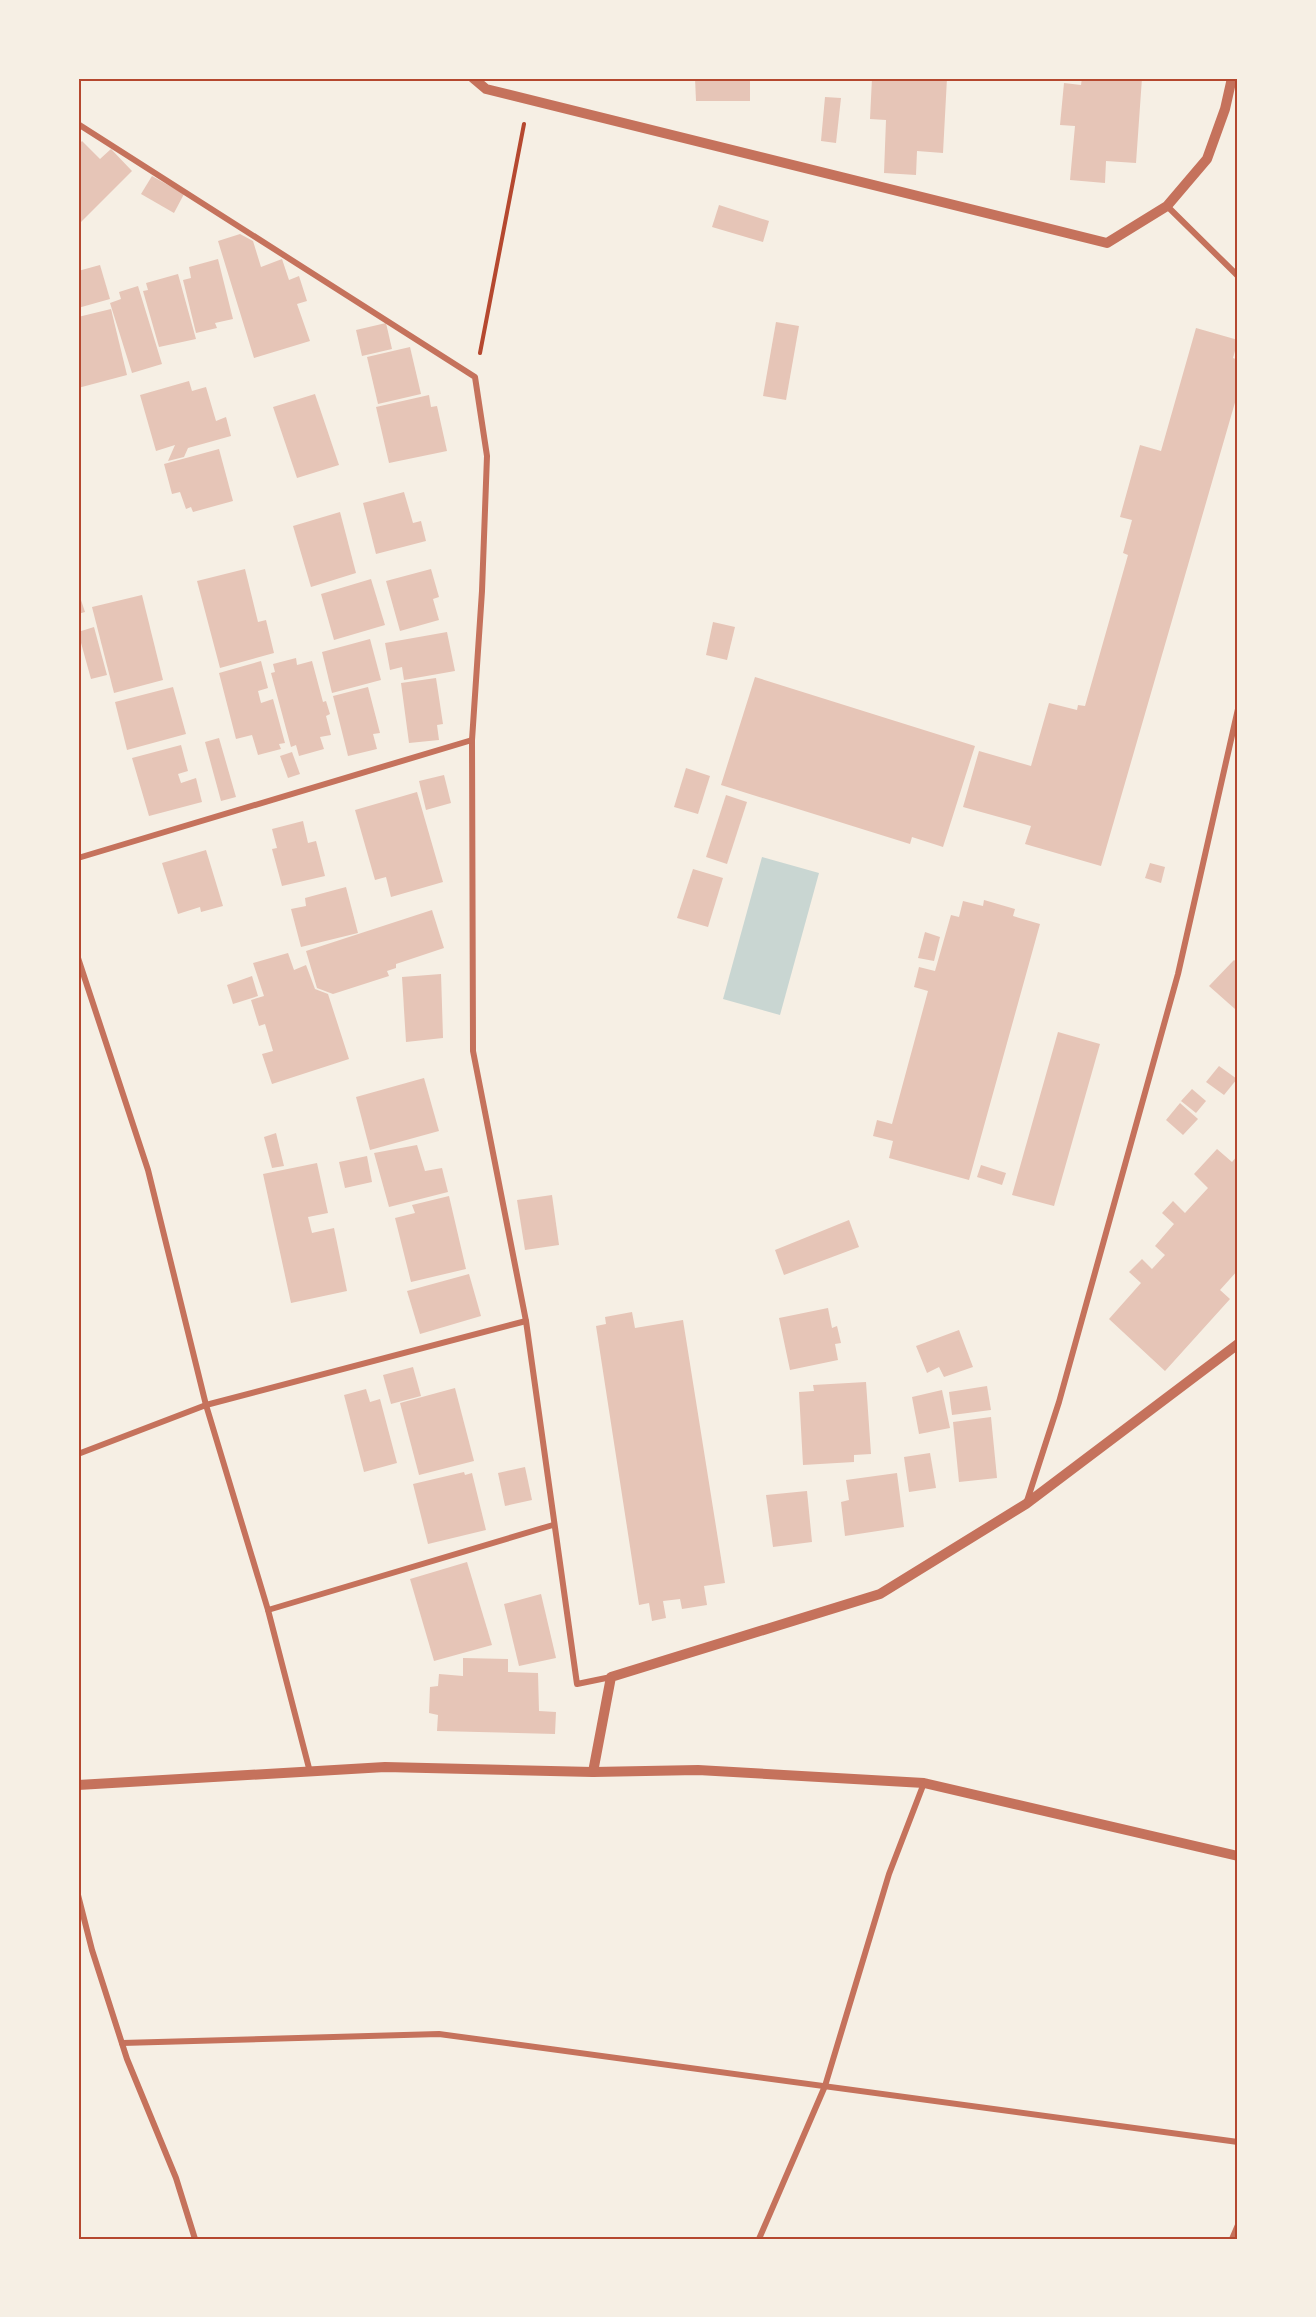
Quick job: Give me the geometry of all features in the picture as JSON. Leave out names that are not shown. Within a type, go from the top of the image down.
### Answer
[{"type":"street","points":[[473,78],[486,89],[1107,243],[1167,206],[1207,159],[1225,109],[1232,78]]},
{"type":"street","points":[[78,124],[475,377],[487,456],[482,591],[472,740],[473,1051],[526,1321],[577,1684],[611,1677],[880,1594],[1026,1504],[1238,1344]]},
{"type":"street","points":[[1167,206],[1238,276]]},
{"type":"street","points":[[1026,1504],[1059,1402],[1178,974],[1238,709]]},
{"type":"street","points":[[78,858],[472,740]]},
{"type":"street","points":[[78,958],[148,1170],[206,1405],[268,1610],[310,1772]]},
{"type":"street","points":[[78,1454],[206,1405],[526,1321]]},
{"type":"street","points":[[268,1610],[553,1526]]},
{"type":"street","points":[[593,1772],[611,1677]]},
{"type":"street","points":[[78,1785],[385,1767],[593,1772],[698,1770],[924,1783],[1236,1853]]},
{"type":"street","points":[[759,2239],[825,2085],[889,1874],[924,1783]]},
{"type":"street","points":[[78,1895],[92,1950],[122,2043],[176,2178],[195,2239]]},
{"type":"street","points":[[122,2043],[439,2034],[1238,2142]]},
{"type":"street","points":[[1232,2239],[1238,2225]]},
{"type":"path","points":[[475,377],[529,99]]},
{"type":"shaded area","points":[[762,857],[819,873],[780,1015],[723,999]]},
{"type":"building","points":[[695,78],[750,78],[750,101],[696,101]]},
{"type":"building","points":[[872,78],[947,78],[943,153],[917,151],[916,175],[884,173],[886,120],[870,119]]},
{"type":"building","points":[[1082,78],[1142,78],[1136,163],[1106,161],[1105,183],[1070,180],[1075,126],[1060,125],[1064,83],[1081,85]]},
{"type":"building","points":[[825,97],[841,98],[836,143],[821,141]]},
{"type":"building","points":[[82,141],[100,159],[111,149],[132,171],[78,225],[78,145]]},
{"type":"building","points":[[152,176],[184,194],[174,213],[141,194]]},
{"type":"building","points":[[719,205],[769,221],[763,242],[712,227]]},
{"type":"building","points":[[240,234],[253,241],[261,267],[282,259],[289,280],[299,276],[307,301],[297,304],[310,341],[254,358],[218,241]]},
{"type":"building","points":[[218,259],[233,319],[215,323],[217,328],[196,333],[183,280],[191,278],[189,267]]},
{"type":"building","points":[[100,265],[110,299],[78,308],[78,271]]},
{"type":"building","points":[[178,274],[196,339],[159,347],[143,291],[148,290],[146,283]]},
{"type":"building","points":[[138,286],[162,364],[132,373],[110,303],[121,299],[119,292]]},
{"type":"building","points":[[111,309],[127,375],[78,388],[78,317]]},
{"type":"building","points":[[776,322],[799,326],[786,400],[763,396]]},
{"type":"building","points":[[386,323],[392,349],[362,356],[356,330]]},
{"type":"building","points":[[1196,328],[1238,340],[1233,358],[1238,360],[1238,400],[1236,399],[1101,866],[1025,844],[1031,826],[963,807],[979,751],[1031,766],[1049,703],[1077,710],[1078,705],[1085,706],[1128,555],[1123,553],[1132,520],[1120,517],[1140,445],[1161,451]]},
{"type":"building","points":[[410,347],[421,394],[378,404],[367,357]]},
{"type":"building","points":[[189,381],[192,391],[206,387],[216,421],[226,417],[231,436],[188,448],[184,457],[168,461],[175,445],[156,451],[140,395]]},
{"type":"building","points":[[315,394],[339,465],[297,478],[273,407]]},
{"type":"building","points":[[429,395],[431,407],[437,406],[447,451],[389,463],[376,407]]},
{"type":"building","points":[[219,449],[233,501],[193,512],[191,507],[186,509],[180,492],[172,494],[164,464]]},
{"type":"building","points":[[404,492],[413,523],[421,521],[426,541],[376,554],[363,503]]},
{"type":"building","points":[[340,512],[356,573],[311,587],[293,526]]},
{"type":"building","points":[[245,569],[258,622],[266,620],[274,653],[220,668],[197,581]]},
{"type":"building","points":[[431,569],[439,597],[433,599],[439,620],[400,631],[386,581]]},
{"type":"building","points":[[371,579],[385,625],[334,640],[321,594]]},
{"type":"building","points":[[78,591],[85,612],[78,614]]},
{"type":"building","points":[[142,595],[163,680],[114,693],[92,607]]},
{"type":"building","points":[[713,622],[735,627],[727,660],[706,655]]},
{"type":"building","points":[[94,627],[107,675],[91,679],[78,632]]},
{"type":"building","points":[[447,632],[455,671],[404,680],[402,667],[390,670],[385,643]]},
{"type":"building","points":[[370,639],[381,680],[332,693],[322,652]]},
{"type":"building","points":[[296,658],[297,665],[312,661],[323,702],[326,701],[330,714],[326,716],[331,735],[320,737],[324,749],[299,756],[296,745],[291,747],[271,673],[275,672],[273,664]]},
{"type":"building","points":[[261,661],[268,688],[258,691],[261,703],[273,699],[285,743],[279,744],[281,749],[258,755],[252,735],[236,739],[219,673]]},
{"type":"building","points":[[755,677],[975,746],[943,847],[912,837],[910,844],[721,785]]},
{"type":"building","points":[[436,678],[443,724],[437,725],[439,740],[409,743],[401,683]]},
{"type":"building","points":[[173,687],[186,734],[127,750],[115,702]]},
{"type":"building","points":[[368,687],[380,733],[373,734],[377,749],[348,756],[333,696]]},
{"type":"building","points":[[219,738],[236,797],[221,801],[205,742]]},
{"type":"building","points":[[181,745],[188,771],[178,774],[181,783],[196,778],[202,802],[149,816],[132,758]]},
{"type":"building","points":[[292,752],[300,774],[288,778],[280,756]]},
{"type":"building","points":[[686,768],[710,776],[698,814],[674,807]]},
{"type":"building","points":[[444,775],[451,803],[426,810],[419,781]]},
{"type":"building","points":[[417,792],[443,882],[391,897],[386,877],[375,880],[355,810]]},
{"type":"building","points":[[726,795],[747,802],[727,864],[706,857]]},
{"type":"building","points":[[303,821],[308,843],[316,841],[325,876],[282,886],[272,849],[277,848],[272,829]]},
{"type":"building","points":[[206,850],[223,906],[201,912],[200,907],[178,914],[162,863]]},
{"type":"building","points":[[1150,863],[1165,867],[1161,883],[1145,878]]},
{"type":"building","points":[[693,869],[723,878],[708,927],[677,918]]},
{"type":"building","points":[[346,887],[358,933],[301,947],[291,909],[306,906],[305,898]]},
{"type":"building","points":[[984,900],[1015,909],[1013,916],[1040,924],[969,1180],[889,1158],[893,1141],[873,1136],[877,1120],[892,1124],[928,991],[914,987],[919,967],[935,971],[951,915],[959,917],[963,901],[983,906]]},
{"type":"building","points":[[432,910],[444,948],[396,964],[396,968],[387,971],[389,976],[333,994],[317,988],[306,951]]},
{"type":"building","points":[[925,932],[940,937],[934,961],[918,958]]},
{"type":"building","points":[[288,953],[294,970],[306,965],[315,989],[328,994],[349,1059],[272,1084],[262,1054],[273,1051],[265,1024],[259,1026],[251,1000],[264,996],[253,963]]},
{"type":"building","points":[[1234,960],[1238,963],[1238,1006],[1235,1009],[1209,986]]},
{"type":"building","points":[[441,974],[443,1038],[406,1042],[402,977]]},
{"type":"building","points":[[252,976],[258,996],[233,1004],[227,985]]},
{"type":"building","points":[[1058,1032],[1100,1044],[1054,1206],[1012,1195]]},
{"type":"building","points":[[1219,1066],[1237,1079],[1224,1095],[1206,1082]]},
{"type":"building","points":[[424,1078],[439,1131],[370,1150],[356,1097]]},
{"type":"building","points":[[1192,1089],[1206,1101],[1196,1113],[1181,1101]]},
{"type":"building","points":[[1180,1103],[1198,1119],[1183,1135],[1166,1120]]},
{"type":"building","points":[[276,1133],[284,1166],[272,1168],[264,1137]]},
{"type":"building","points":[[417,1145],[425,1171],[442,1168],[448,1192],[389,1207],[374,1153]]},
{"type":"building","points":[[1217,1149],[1232,1162],[1238,1155],[1238,1270],[1220,1290],[1230,1299],[1165,1371],[1109,1319],[1141,1283],[1129,1272],[1142,1259],[1152,1269],[1165,1255],[1155,1246],[1174,1224],[1162,1213],[1173,1201],[1185,1213],[1208,1188],[1194,1174]]},
{"type":"building","points":[[367,1156],[372,1182],[345,1188],[339,1162]]},
{"type":"building","points":[[317,1163],[328,1213],[308,1217],[312,1233],[334,1228],[347,1291],[291,1303],[263,1174]]},
{"type":"building","points":[[981,1165],[1006,1173],[1002,1185],[977,1177]]},
{"type":"building","points":[[552,1195],[559,1245],[525,1250],[517,1200]]},
{"type":"building","points":[[449,1196],[466,1269],[411,1282],[395,1218],[415,1213],[412,1205]]},
{"type":"building","points":[[849,1220],[859,1247],[784,1275],[775,1250]]},
{"type":"building","points":[[469,1274],[481,1316],[420,1334],[407,1291]]},
{"type":"building","points":[[828,1308],[832,1328],[837,1326],[841,1343],[835,1344],[838,1360],[790,1370],[779,1318]]},
{"type":"building","points":[[632,1312],[635,1328],[683,1320],[725,1583],[704,1586],[707,1605],[682,1609],[680,1599],[663,1601],[666,1618],[652,1621],[649,1603],[639,1605],[596,1326],[606,1324],[605,1317]]},
{"type":"building","points":[[959,1330],[973,1367],[944,1377],[939,1367],[927,1373],[916,1346]]},
{"type":"building","points":[[413,1367],[421,1396],[391,1404],[383,1375]]},
{"type":"building","points":[[866,1382],[871,1454],[854,1455],[854,1462],[803,1465],[799,1392],[814,1391],[813,1385]]},
{"type":"building","points":[[987,1386],[991,1410],[952,1415],[949,1392]]},
{"type":"building","points":[[455,1388],[474,1461],[419,1475],[400,1403]]},
{"type":"building","points":[[366,1389],[370,1402],[380,1399],[397,1463],[364,1472],[344,1395]]},
{"type":"building","points":[[942,1390],[950,1428],[919,1434],[912,1397]]},
{"type":"building","points":[[991,1417],[997,1478],[959,1482],[953,1422]]},
{"type":"building","points":[[930,1453],[936,1488],[909,1492],[904,1457]]},
{"type":"building","points":[[525,1467],[532,1500],[505,1506],[498,1473]]},
{"type":"building","points":[[464,1472],[465,1475],[472,1473],[486,1530],[428,1544],[413,1484]]},
{"type":"building","points":[[897,1473],[904,1527],[845,1536],[841,1502],[849,1500],[846,1480]]},
{"type":"building","points":[[807,1491],[812,1542],[773,1547],[766,1495]]},
{"type":"building","points":[[467,1562],[492,1645],[434,1661],[410,1579]]},
{"type":"building","points":[[541,1594],[556,1658],[519,1666],[504,1604]]},
{"type":"building","points":[[463,1658],[508,1659],[508,1672],[538,1673],[539,1711],[556,1712],[555,1734],[437,1731],[438,1715],[429,1713],[430,1687],[438,1686],[439,1674],[463,1676]]}]
